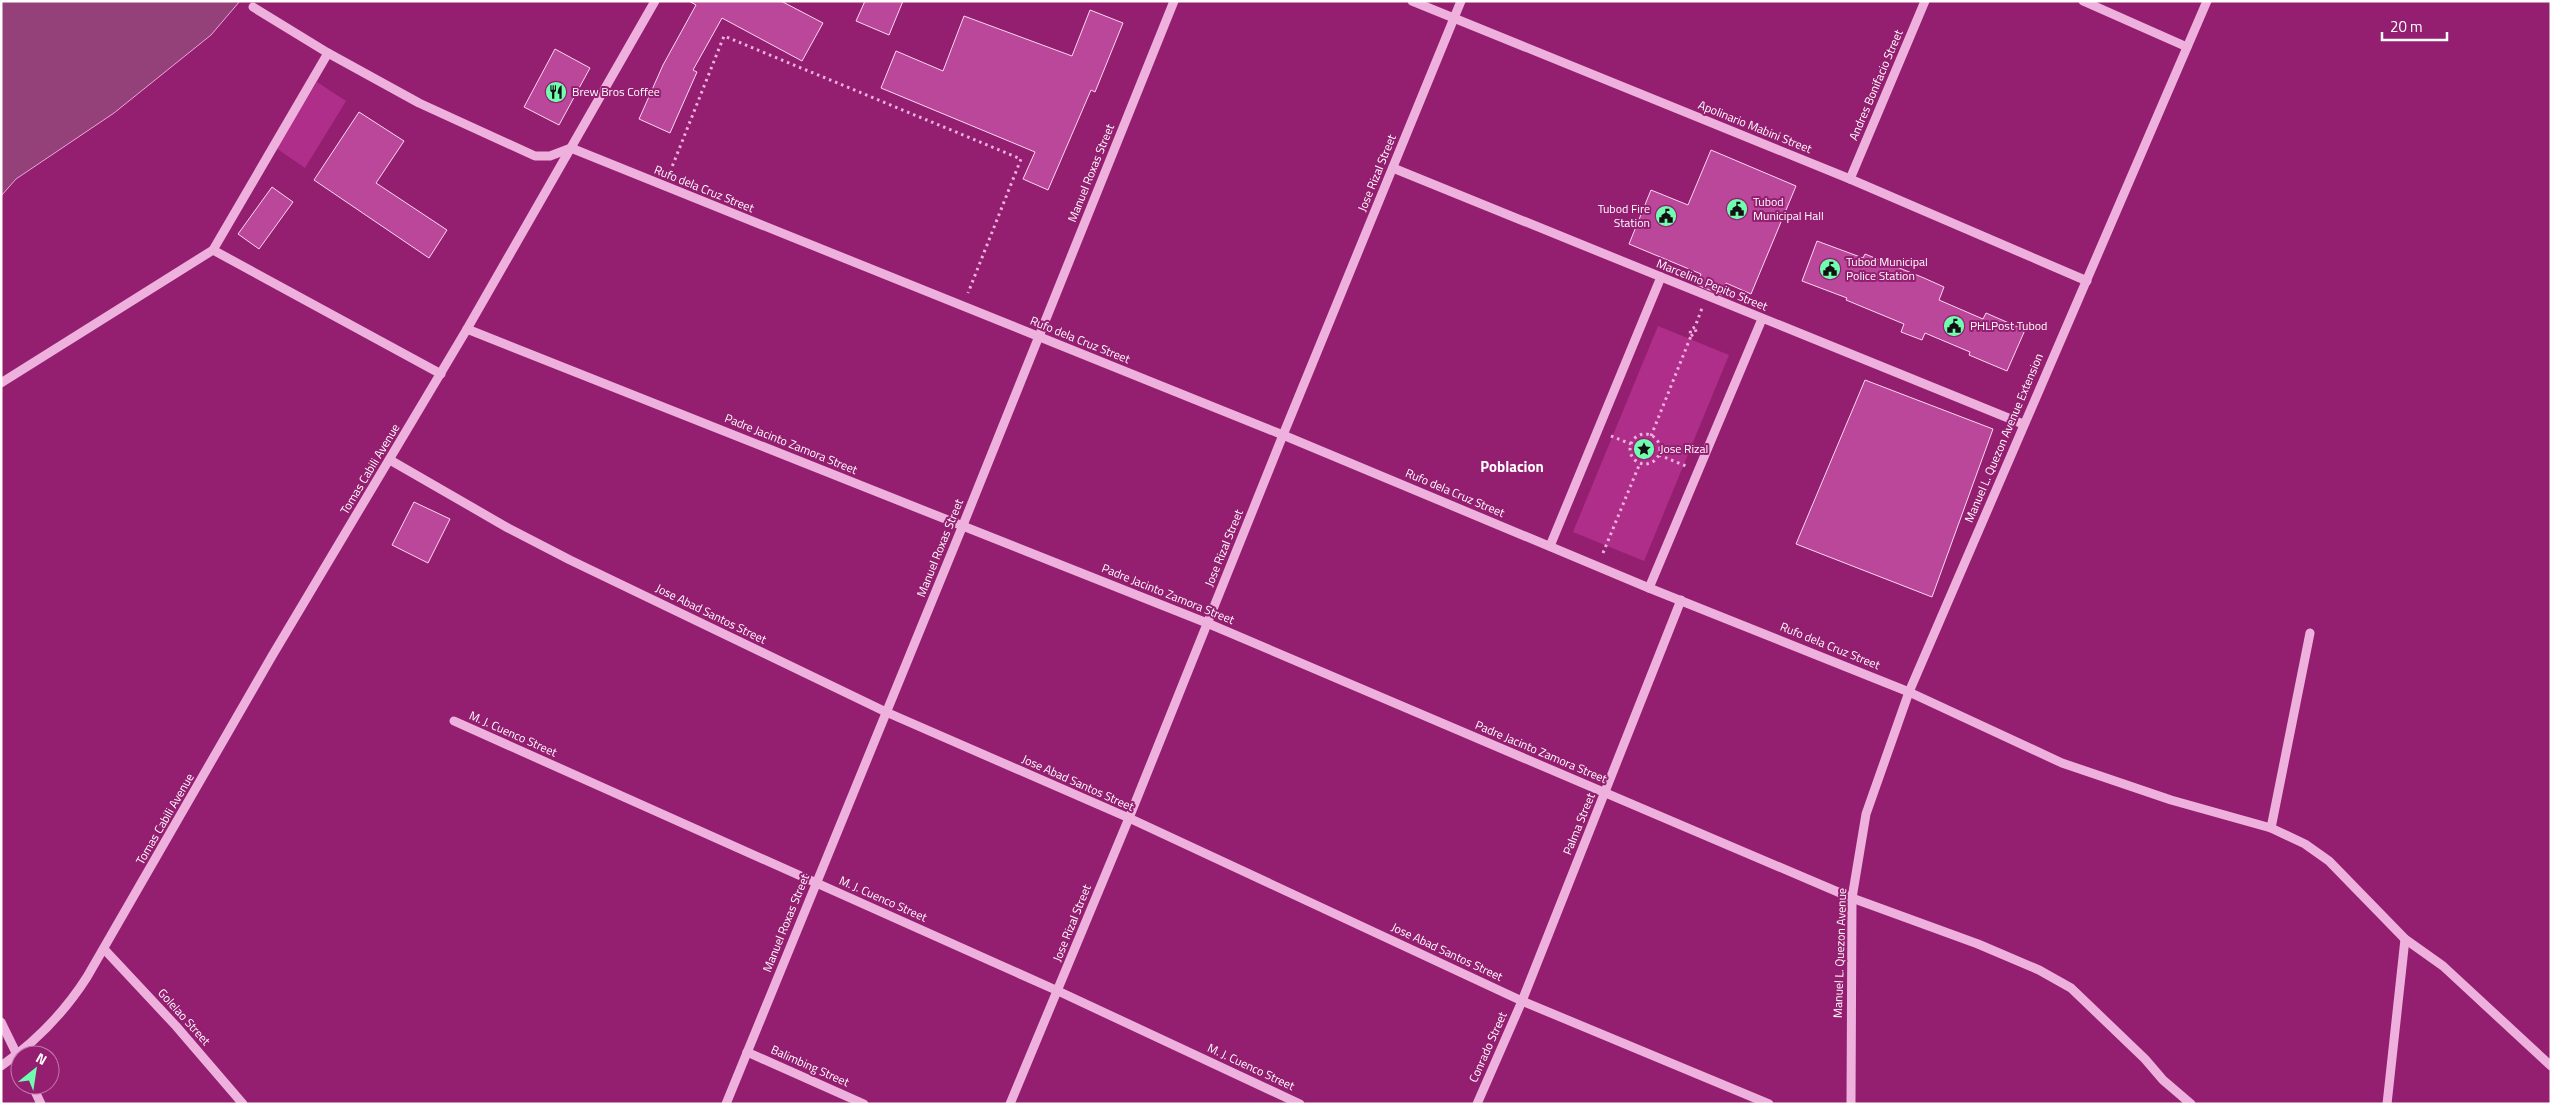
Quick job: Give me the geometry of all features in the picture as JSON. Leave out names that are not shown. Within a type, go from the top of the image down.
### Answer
[{"type":"street","name":"Tomas Cabili Avenue","points":[[31,1045],[69,1006],[104,949],[272,656],[441,374],[655,1]]},
{"type":"street","name":"Manuel Roxas Street","points":[[726,1104],[815,882],[963,525],[1037,336],[1174,1]]},
{"type":"street","name":"Apolinario Mabini Street","points":[[1412,1],[1850,179],[2086,281]]},
{"type":"street","name":"Jose Rizal Street","points":[[1010,1104],[1129,818],[1283,435],[1461,1]]},
{"type":"street","name":"Andres Bonifacio Street","points":[[1850,179],[1925,1]]},
{"type":"street","points":[[2083,1],[2187,47]]},
{"type":"street","name":"Manuel L. Quezon Avenue Extension","points":[[1909,692],[2207,1]]},
{"type":"street","points":[[253,7],[328,53],[419,103],[535,156],[550,156],[571,148]]},
{"type":"street","points":[[1,383],[213,250],[328,53]]},
{"type":"street","name":"Rufo dela Cruz Street","points":[[571,148],[1283,435],[1649,588],[1909,692],[2062,763],[2171,800],[2271,828],[2305,844],[2329,862],[2405,939],[2443,966],[2551,1066]]},
{"type":"street","name":"Marcelino Pepito Street","points":[[1393,168],[2023,424]]},
{"type":"street","points":[[213,250],[441,374]]},
{"type":"street","points":[[1550,546],[1662,277]]},
{"type":"street","points":[[1649,588],[1762,319]]},
{"type":"street","name":"Padre Jacinto Zamora Street","points":[[467,329],[1207,623],[1852,898],[1978,944],[2039,970],[2071,988],[2139,1053],[2163,1080],[2191,1104]]},
{"type":"street","name":"Jose Abad Santos Street","points":[[390,460],[508,528],[561,555],[886,712],[1129,818],[1522,1001],[1769,1104]]},
{"type":"street","name":"Palma Street","points":[[1522,1001],[1681,600]]},
{"type":"street","points":[[2271,828],[2310,633]]},
{"type":"street","name":"Manuel L. Quezon Avenue","points":[[1850,1104],[1852,898],[1866,814],[1909,692]]},
{"type":"street","name":"M. J. Cuenco Street","points":[[454,721],[1058,991],[1300,1104]]},
{"type":"street","points":[[2387,1104],[2405,939]]},
{"type":"street","name":"Golelao Street","points":[[104,949],[176,1026],[242,1104]]},
{"type":"street","name":"Conrado Street","points":[[1477,1104],[1522,1001]]},
{"type":"street","points":[[1,1022],[12,1045]]},
{"type":"street","name":"Balimbing Street","points":[[747,1052],[864,1104]]},
{"type":"path","points":[[664,186],[724,36],[1021,159],[963,307]]},
{"type":"path","points":[[1651,436],[1691,336],[1690,330],[1695,327],[1707,296]]},
{"type":"path","points":[[1598,431],[1631,444]]},
{"type":"path","points":[[1638,436],[1651,436],[1659,444],[1659,455],[1650,463],[1640,463],[1631,454],[1631,444],[1638,436]]},
{"type":"path","points":[[1659,455],[1698,471]]},
{"type":"path","points":[[1598,566],[1640,463]]},
{"type":"shaded area","points":[[1,1],[240,1],[211,35],[114,113],[16,179],[1,196]]},
{"type":"shaded area","points":[[317,82],[346,101],[305,168],[276,148]]},
{"type":"shaded area","points":[[1658,326],[1729,355],[1644,561],[1573,532]]},
{"type":"building","points":[[689,1],[781,1],[823,23],[802,61],[722,18],[693,70],[697,72],[670,133],[639,119],[663,65],[696,5]]},
{"type":"building","points":[[865,1],[903,1],[889,35],[856,21]]},
{"type":"building","points":[[1090,10],[1123,23],[1095,92],[1091,90],[1048,190],[1023,179],[1035,152],[881,88],[896,51],[943,71],[964,16],[1072,56]]},
{"type":"building","points":[[555,49],[590,68],[559,125],[524,107]]},
{"type":"building","points":[[359,112],[404,141],[376,183],[447,230],[429,258],[314,180]]},
{"type":"building","name":"Tubod Municipal Hall","points":[[1711,150],[1796,186],[1751,294],[1726,283],[1722,295],[1697,285],[1701,274],[1629,244],[1651,190],[1688,205]]},
{"type":"building","points":[[272,187],[293,202],[259,249],[238,234]]},
{"type":"building","points":[[1817,241],[1863,258],[1865,254],[1924,278],[1944,287],[1939,300],[1983,319],[1986,313],[2025,330],[2007,371],[1969,355],[1970,352],[1925,333],[1922,340],[1901,332],[1904,324],[1846,300],[1847,298],[1802,281]]},
{"type":"building","points":[[1865,380],[1993,429],[1932,597],[1796,544]]},
{"type":"building","points":[[414,502],[450,519],[428,563],[392,545]]},
{"type":"place","name":"Brew Bros Coffee","points":[[556,92]]},
{"type":"place","name":"Tubod Municipal Hall","points":[[1737,209]]},
{"type":"place","name":"Tubod Fire Station","points":[[1666,216]]},
{"type":"place","name":"Tubod Municipal Police Station","points":[[1830,269]]},
{"type":"place","name":"PHLPost Tubod","points":[[1954,326]]},
{"type":"place","name":"Jose Rizal","points":[[1644,449]]},
{"type":"district","name":"Poblacion","points":[[1512,467]]}]
